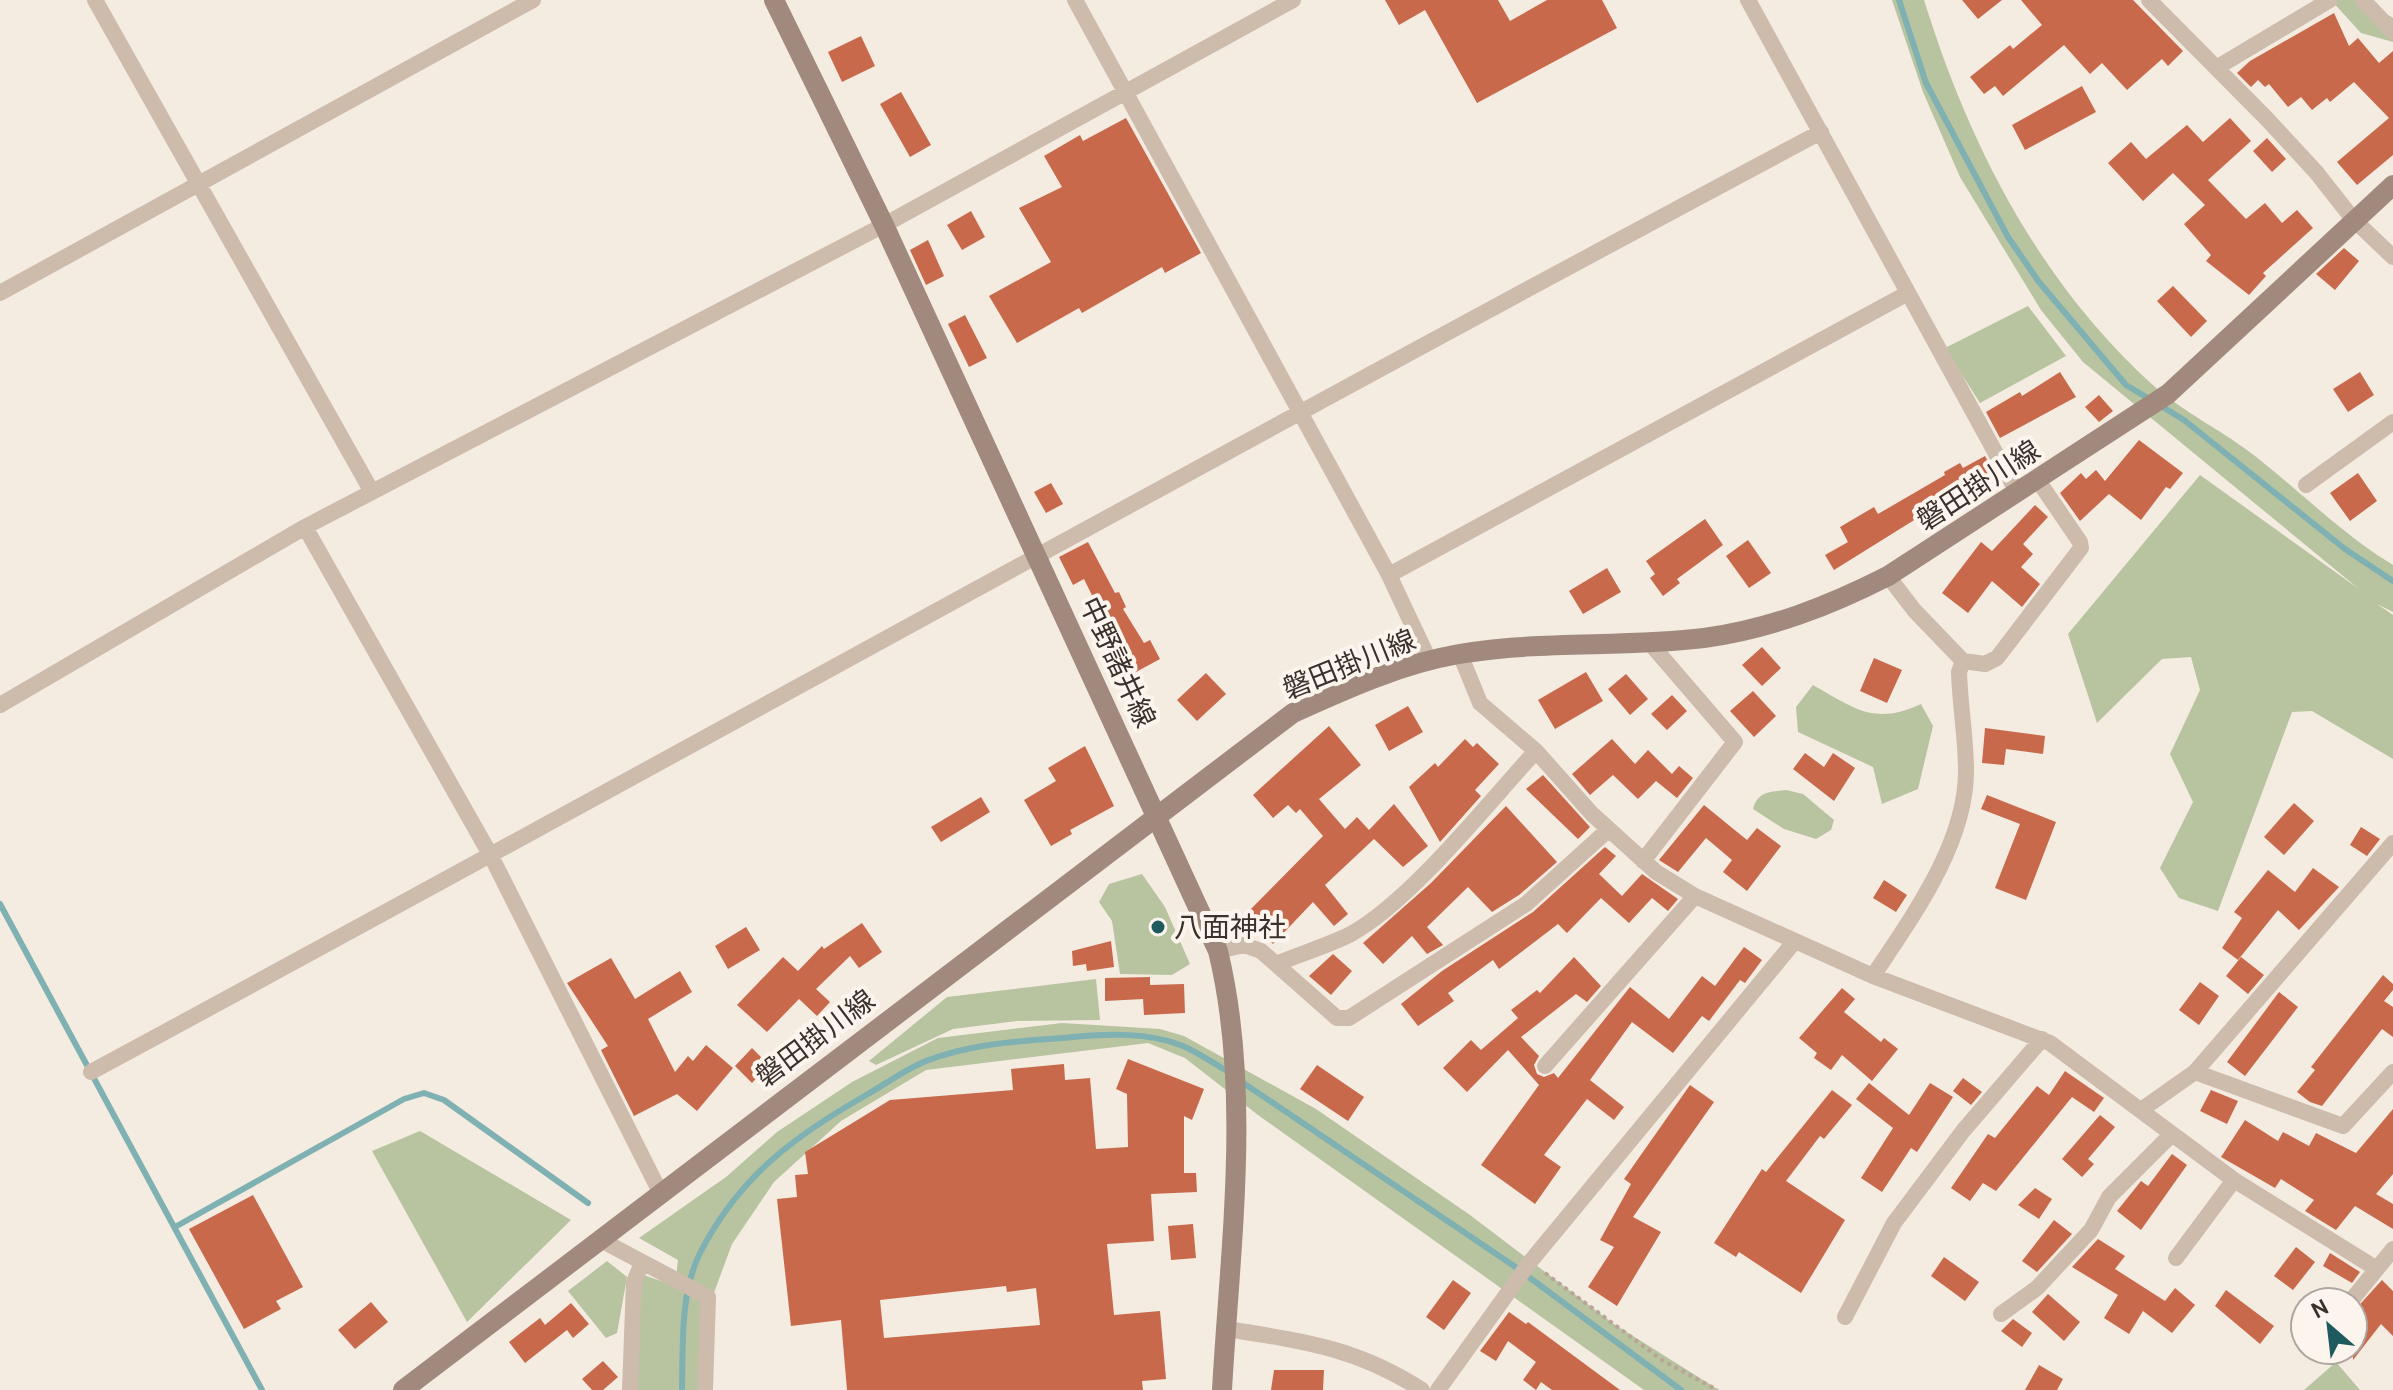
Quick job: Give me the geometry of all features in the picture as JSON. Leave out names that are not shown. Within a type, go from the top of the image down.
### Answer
[{"type":"main road","name":"中野諸井線","points":[[774,0],[884,225],[1218,951],[1233,1029],[1236,1104],[1222,1390]]},
{"type":"main road","name":"磐田掛川線","points":[[403,1390],[1157,813],[1293,713],[1355,685],[1429,660],[1460,654],[1702,638],[1764,626],[1842,599],[1888,576],[2168,394],[2393,185]]},
{"type":"street","points":[[95,0],[372,492]]},
{"type":"street","points":[[0,293],[533,0]]},
{"type":"street","points":[[1075,0],[1389,575],[1429,660]]},
{"type":"street","points":[[0,705],[305,527],[884,225],[1293,0]]},
{"type":"street","points":[[1748,0],[2017,492]]},
{"type":"street","points":[[2149,0],[2316,172],[2353,219],[2393,257]]},
{"type":"street","points":[[2216,68],[2330,0]]},
{"type":"street","points":[[2363,0],[2393,32]]},
{"type":"street","points":[[91,1072],[1039,558],[1299,412],[1821,132]]},
{"type":"street","points":[[1389,575],[1908,293]]},
{"type":"street","points":[[2306,485],[2393,422]]},
{"type":"street","points":[[1888,576],[1914,610],[1963,661],[1985,664],[1997,658],[2081,548],[2037,479]]},
{"type":"street","points":[[305,527],[491,856],[660,1192]]},
{"type":"street","points":[[1643,861],[1735,742],[1649,642]]},
{"type":"street","points":[[1460,654],[1480,703],[1536,751],[1608,830],[1643,861],[1695,896],[1873,976],[2042,1039],[2234,1180],[2377,1269]]},
{"type":"street","points":[[1873,976],[1927,894],[1962,808],[1966,771],[1959,672],[1963,661]]},
{"type":"street","points":[[1276,964],[1351,934],[1370,920],[1416,880],[1536,751]]},
{"type":"street","points":[[1218,951],[1244,945],[1261,951],[1337,1018],[1349,1018],[1526,904],[1608,830]]},
{"type":"street","points":[[2141,1110],[2195,1072],[2393,843]]},
{"type":"street","points":[[1545,1066],[1695,896]]},
{"type":"street","points":[[1438,1390],[1530,1262],[1795,941]]},
{"type":"street","points":[[1845,1317],[1894,1223],[1963,1131],[2042,1039]]},
{"type":"street","points":[[2195,1072],[2343,1126],[2393,1072]]},
{"type":"street","points":[[2001,1314],[2037,1288],[2091,1230],[2109,1197],[2172,1134]]},
{"type":"street","points":[[2176,1258],[2234,1180]]},
{"type":"street","points":[[599,1239],[708,1297],[705,1390]]},
{"type":"street","points":[[2363,1286],[2393,1249]]},
{"type":"street","points":[[630,1390],[634,1282],[642,1263]]},
{"type":"street","points":[[1226,1329],[1326,1345],[1386,1367],[1422,1390]]},
{"type":"path","points":[[1530,1262],[1662,1360],[1717,1390]]},
{"type":"green space","points":[[1892,0],[1924,0],[1963,107],[2013,209],[2043,258],[2114,347],[2155,387],[2255,456],[2339,526],[2393,565],[2393,612],[2377,604],[2393,615],[2393,759],[2312,711],[2292,712],[2218,911],[2179,898],[2160,868],[2193,802],[2170,754],[2200,690],[2191,657],[2162,659],[2097,723],[2068,634],[2200,475],[2359,589],[2083,362],[2041,310],[1960,177],[1923,92]]},
{"type":"green space","points":[[2331,0],[2364,0],[2393,18],[2393,42],[2361,33]]},
{"type":"green space","points":[[2028,306],[2066,356],[1980,403],[1945,348]]},
{"type":"green space","points":[[1813,685],[1853,707],[1877,714],[1890,714],[1921,704],[1933,726],[1918,789],[1882,804],[1873,767],[1798,732],[1796,707]]},
{"type":"green space","points":[[1786,790],[1803,794],[1834,820],[1831,830],[1816,839],[1784,829],[1753,809],[1761,796]]},
{"type":"green space","points":[[1142,874],[1165,907],[1190,964],[1172,975],[1120,974],[1112,921],[1099,902],[1109,884]]},
{"type":"green space","points":[[1096,979],[1100,1020],[1017,1021],[953,1029],[876,1065],[869,1061],[947,997]]},
{"type":"green space","points":[[1062,1023],[1160,1029],[1184,1036],[1316,1109],[1470,1215],[1614,1324],[1719,1390],[1644,1390],[1258,1115],[1185,1058],[1148,1043],[926,1070],[841,1121],[774,1182],[732,1244],[708,1309],[702,1390],[636,1390],[638,1273],[675,1286],[678,1260],[639,1238],[726,1177],[777,1132],[852,1082],[938,1038]]},
{"type":"green space","points":[[420,1131],[571,1220],[467,1322],[372,1151]]},
{"type":"green space","points":[[607,1261],[627,1277],[617,1333],[606,1338],[568,1291]]},
{"type":"green space","points":[[2331,1366],[2339,1366],[2360,1390],[2304,1390]]},
{"type":"building","points":[[1385,0],[1498,0],[1510,21],[1547,0],[1602,0],[1617,28],[1477,103],[1425,10],[1399,25]]},
{"type":"building","points":[[1962,0],[2002,0],[1978,19]]},
{"type":"building","points":[[2021,0],[2133,0],[2183,51],[2168,66],[2162,59],[2127,90],[2102,63],[2090,74],[2064,45],[2003,96],[1995,86],[1984,94],[1970,77],[2010,45],[2013,49],[2042,25]]},
{"type":"building","points":[[2334,13],[2349,46],[2358,38],[2379,63],[2393,51],[2393,155],[2357,185],[2337,162],[2389,118],[2354,82],[2330,102],[2327,98],[2312,110],[2301,97],[2288,107],[2269,84],[2265,87],[2258,80],[2251,87],[2237,73],[2250,61]]},
{"type":"building","points":[[861,36],[875,66],[842,82],[828,52]]},
{"type":"building","points":[[2082,86],[2096,112],[2025,150],[2012,125]]},
{"type":"building","points":[[901,92],[931,145],[910,157],[880,104]]},
{"type":"building","points":[[1126,118],[1201,253],[1165,273],[1162,267],[1082,313],[1079,308],[1017,343],[989,296],[1051,262],[1019,208],[1062,187],[1044,156],[1080,135],[1083,141]]},
{"type":"building","points":[[2230,118],[2251,141],[2208,180],[2246,219],[2265,203],[2282,223],[2297,210],[2313,228],[2263,273],[2266,276],[2249,295],[2206,261],[2211,255],[2184,224],[2205,205],[2173,173],[2143,201],[2108,163],[2131,142],[2146,159],[2187,125],[2203,142]]},
{"type":"building","points":[[2267,138],[2286,159],[2272,172],[2253,151]]},
{"type":"building","points":[[971,211],[985,237],[962,250],[947,225]]},
{"type":"building","points":[[928,240],[944,276],[926,285],[910,250]]},
{"type":"building","points":[[2344,248],[2359,261],[2335,290],[2316,274]]},
{"type":"building","points":[[2173,286],[2207,321],[2191,337],[2157,301]]},
{"type":"building","points":[[965,315],[987,358],[969,367],[948,324]]},
{"type":"building","points":[[2060,372],[2076,397],[2000,438],[1986,412],[2020,392],[2022,396]]},
{"type":"building","points":[[2360,372],[2374,395],[2348,412],[2333,389]]},
{"type":"building","points":[[2099,395],[2113,411],[2099,422],[2085,407]]},
{"type":"building","points":[[2139,440],[2183,473],[2170,489],[2166,487],[2141,520],[2109,494],[2080,521],[2060,493],[2081,473],[2086,479],[2096,470],[2105,481]]},
{"type":"building","points":[[1985,456],[1998,480],[1959,500],[1956,494],[1834,570],[1825,555],[1848,542],[1840,527],[1874,507],[1878,514],[1960,463],[1963,468]]},
{"type":"building","points":[[2358,473],[2377,501],[2350,521],[2330,493]]},
{"type":"building","points":[[1051,483],[1063,504],[1046,513],[1034,492]]},
{"type":"building","points":[[2035,505],[2048,517],[2023,544],[2033,554],[2021,567],[2040,584],[2022,607],[1992,581],[1968,613],[1942,593],[1981,542],[1992,551]]},
{"type":"building","points":[[1705,519],[1723,545],[1677,579],[1680,583],[1663,596],[1650,578],[1655,574],[1646,561]]},
{"type":"building","points":[[1748,540],[1771,573],[1749,588],[1726,556]]},
{"type":"building","points":[[1088,542],[1115,593],[1119,592],[1126,607],[1123,609],[1144,643],[1150,640],[1160,659],[1123,679],[1100,632],[1108,628],[1084,579],[1073,585],[1059,557]]},
{"type":"building","points":[[1607,568],[1621,592],[1583,614],[1569,591]]},
{"type":"building","points":[[1762,647],[1781,668],[1762,686],[1742,665]]},
{"type":"building","points":[[1874,658],[1902,670],[1887,703],[1860,691]]},
{"type":"building","points":[[1586,672],[1603,701],[1555,729],[1538,700]]},
{"type":"building","points":[[1206,673],[1226,694],[1197,721],[1177,700]]},
{"type":"building","points":[[1626,674],[1648,699],[1630,715],[1608,689]]},
{"type":"building","points":[[1753,691],[1776,716],[1754,737],[1730,711]]},
{"type":"building","points":[[1672,695],[1687,711],[1667,730],[1651,714]]},
{"type":"building","points":[[1408,706],[1423,732],[1389,751],[1375,725]]},
{"type":"building","points":[[1329,726],[1361,765],[1319,799],[1345,829],[1357,817],[1369,830],[1394,804],[1428,846],[1403,867],[1374,839],[1325,885],[1348,914],[1334,926],[1313,902],[1273,944],[1244,916],[1323,836],[1300,809],[1296,813],[1288,805],[1273,818],[1253,795]]},
{"type":"building","points":[[1985,728],[2045,736],[2043,754],[2006,749],[2004,765],[1982,763]]},
{"type":"building","points":[[1465,739],[1473,747],[1477,743],[1499,764],[1475,790],[1481,796],[1440,842],[1409,787],[1435,763],[1438,767]]},
{"type":"building","points":[[1612,739],[1635,764],[1648,750],[1672,774],[1679,766],[1693,778],[1677,798],[1656,781],[1638,799],[1613,775],[1590,795],[1572,774]]},
{"type":"building","points":[[1085,746],[1114,806],[1070,830],[1072,834],[1051,846],[1024,800],[1056,781],[1048,768]]},
{"type":"building","points":[[1805,753],[1824,767],[1833,753],[1855,768],[1834,801],[1793,769]]},
{"type":"building","points":[[1543,775],[1590,827],[1578,839],[1526,789]]},
{"type":"building","points":[[1987,795],[2056,822],[2026,900],[1995,888],[2020,824],[1981,809]]},
{"type":"building","points":[[981,797],[990,812],[941,842],[931,827]]},
{"type":"building","points":[[2294,803],[2314,821],[2284,855],[2264,837]]},
{"type":"building","points":[[1704,805],[1747,840],[1757,828],[1781,846],[1747,891],[1723,872],[1732,860],[1706,838],[1678,872],[1659,860]]},
{"type":"building","points":[[1506,806],[1557,862],[1519,895],[1492,912],[1468,887],[1427,927],[1443,945],[1427,954],[1412,936],[1383,964],[1363,943],[1431,883]]},
{"type":"building","points":[[2361,827],[2380,839],[2367,856],[2350,845]]},
{"type":"building","points":[[1605,847],[1616,856],[1599,874],[1622,896],[1642,874],[1678,899],[1668,911],[1652,898],[1629,923],[1601,898],[1567,933],[1558,924],[1499,969],[1493,960],[1448,993],[1454,1001],[1418,1026],[1401,1004],[1442,971],[1533,912]]},
{"type":"building","points":[[2313,868],[2339,887],[2299,930],[2278,910],[2238,960],[2222,948],[2242,918],[2234,912],[2268,870],[2295,892]]},
{"type":"building","points":[[1884,880],[1907,895],[1896,912],[1873,898]]},
{"type":"building","points":[[862,923],[882,952],[859,968],[850,956],[816,989],[830,1002],[817,1016],[799,999],[767,1032],[737,1005],[783,957],[798,971],[822,946],[824,949]]},
{"type":"building","points":[[746,927],[760,950],[728,969],[715,946]]},
{"type":"building","points":[[1111,941],[1114,967],[1087,971],[1086,964],[1073,966],[1072,951]]},
{"type":"building","points":[[1744,947],[1762,960],[1745,983],[1740,980],[1709,1021],[1702,1016],[1673,1053],[1632,1022],[1590,1080],[1624,1107],[1614,1120],[1587,1099],[1544,1155],[1561,1167],[1535,1204],[1481,1165],[1539,1085],[1508,1050],[1467,1092],[1443,1068],[1471,1040],[1481,1050],[1518,1018],[1511,1010],[1537,990],[1540,993],[1574,957],[1601,986],[1587,1002],[1576,994],[1521,1037],[1539,1056],[1534,1065],[1537,1074],[1544,1077],[1554,1073],[1558,1078],[1630,987],[1669,1019],[1702,976],[1715,986]]},
{"type":"building","points":[[1333,954],[1352,971],[1331,995],[1309,976]]},
{"type":"building","points":[[2241,957],[2264,975],[2248,994],[2226,976]]},
{"type":"building","points":[[611,958],[635,999],[680,971],[692,992],[648,1019],[675,1072],[688,1056],[693,1061],[706,1045],[733,1068],[697,1111],[677,1094],[634,1116],[601,1050],[608,1046],[567,983]]},
{"type":"building","points":[[2383,975],[2393,984],[2393,990],[2384,1001],[2393,1007],[2393,1037],[2382,1029],[2322,1106],[2310,1102],[2297,1092],[2315,1070],[2311,1067]]},
{"type":"building","points":[[1150,977],[1150,985],[1184,984],[1185,1013],[1144,1015],[1143,999],[1105,1001],[1105,978]]},
{"type":"building","points":[[2200,982],[2219,996],[2199,1025],[2179,1010]]},
{"type":"building","points":[[1842,988],[1855,999],[1844,1012],[1881,1042],[1884,1038],[1898,1049],[1872,1081],[1842,1055],[1831,1070],[1814,1058],[1817,1053],[1799,1038]]},
{"type":"building","points":[[2279,992],[2298,1007],[2245,1076],[2227,1062]]},
{"type":"building","points":[[752,1048],[769,1065],[752,1083],[735,1066]]},
{"type":"building","points":[[1128,1059],[1204,1089],[1192,1120],[1184,1116],[1184,1173],[1196,1173],[1197,1192],[1151,1194],[1154,1241],[1107,1244],[1114,1315],[1160,1311],[1166,1379],[1142,1381],[1143,1390],[847,1390],[841,1320],[791,1326],[777,1199],[797,1197],[795,1175],[808,1174],[805,1152],[890,1100],[1013,1090],[1011,1069],[1064,1064],[1065,1080],[1090,1078],[1096,1149],[1128,1147],[1127,1094],[1116,1089]],"holes":[[[1006,1286],[1007,1292],[1036,1288],[1040,1325],[884,1338],[880,1300]]]},
{"type":"building","points":[[1317,1065],[1364,1097],[1348,1121],[1300,1089]]},
{"type":"building","points":[[2065,1071],[2104,1098],[2094,1112],[2072,1097],[1996,1191],[1983,1183],[1970,1201],[1951,1188],[1988,1134],[1995,1138],[2037,1086],[2049,1095]]},
{"type":"building","points":[[1963,1078],[1982,1092],[1971,1105],[1953,1091]]},
{"type":"building","points":[[1869,1083],[1909,1115],[1930,1083],[1953,1097],[1917,1152],[1911,1148],[1882,1192],[1861,1178],[1893,1128],[1856,1099]]},
{"type":"building","points":[[1690,1085],[1714,1102],[1633,1217],[1661,1232],[1617,1306],[1588,1287],[1614,1247],[1600,1240],[1631,1184],[1624,1179]]},
{"type":"building","points":[[1832,1090],[1852,1105],[1824,1139],[1820,1136],[1786,1181],[1845,1220],[1801,1293],[1739,1252],[1736,1257],[1714,1243],[1762,1169],[1766,1172]]},
{"type":"building","points":[[2211,1090],[2238,1101],[2227,1124],[2200,1111]]},
{"type":"building","points":[[2393,1109],[2393,1174],[2376,1194],[2393,1204],[2393,1229],[2355,1206],[2336,1230],[2305,1211],[2314,1200],[2281,1179],[2275,1188],[2221,1157],[2245,1120],[2278,1141],[2283,1132],[2309,1146],[2316,1133],[2356,1153]]},
{"type":"building","points":[[2100,1115],[2115,1127],[2088,1159],[2094,1164],[2082,1177],[2062,1159]]},
{"type":"building","points":[[2172,1154],[2187,1165],[2141,1230],[2117,1211],[2141,1181],[2148,1186]]},
{"type":"building","points":[[2035,1188],[2052,1199],[2039,1219],[2018,1205]]},
{"type":"building","points":[[253,1195],[303,1287],[276,1301],[281,1309],[244,1329],[189,1229]]},
{"type":"building","points":[[2054,1220],[2072,1234],[2037,1272],[2022,1261]]},
{"type":"building","points":[[1193,1224],[1196,1258],[1171,1260],[1168,1226]]},
{"type":"building","points":[[2098,1239],[2125,1256],[2115,1269],[2165,1301],[2175,1288],[2195,1305],[2172,1333],[2143,1311],[2129,1334],[2104,1318],[2118,1295],[2072,1267]]},
{"type":"building","points":[[2296,1247],[2315,1262],[2296,1286],[2289,1287],[2274,1276]]},
{"type":"building","points":[[2330,1253],[2360,1272],[2352,1283],[2323,1266]]},
{"type":"building","points":[[1944,1257],[1979,1282],[1965,1301],[1931,1276]]},
{"type":"building","points":[[1453,1280],[1471,1293],[1444,1330],[1426,1317]]},
{"type":"building","points":[[2382,1280],[2393,1291],[2393,1336],[2381,1324],[2369,1339],[2369,1294]]},
{"type":"building","points":[[2226,1290],[2274,1326],[2260,1344],[2215,1306]]},
{"type":"building","points":[[2048,1294],[2080,1322],[2064,1341],[2032,1312]]},
{"type":"building","points":[[371,1302],[388,1322],[355,1349],[338,1330]]},
{"type":"building","points":[[571,1303],[589,1324],[573,1338],[567,1330],[525,1363],[509,1342],[540,1318],[545,1325]]},
{"type":"building","points":[[1509,1312],[1526,1324],[1528,1322],[1620,1390],[1552,1390],[1541,1382],[1536,1390],[1523,1380],[1536,1362],[1508,1341],[1496,1361],[1480,1351]]},
{"type":"building","points":[[2013,1319],[2032,1333],[2022,1347],[2001,1331]]},
{"type":"building","points":[[603,1361],[618,1377],[603,1390],[592,1390],[582,1379]]},
{"type":"building","points":[[2039,1365],[2063,1379],[2057,1390],[2025,1390]]},
{"type":"building","points":[[1274,1370],[1324,1370],[1323,1390],[1271,1390]]},
{"type":"waterway","points":[[1899,0],[1926,83],[2008,237],[2039,282],[2126,385],[2151,400]]},
{"type":"waterway","points":[[2161,406],[2184,420],[2345,549],[2393,581]]},
{"type":"waterway","points":[[0,904],[262,1390]]},
{"type":"waterway","points":[[682,1390],[684,1320],[689,1285],[700,1253],[715,1226],[751,1180],[793,1142],[904,1072],[943,1055],[977,1047],[1108,1035],[1169,1041],[1230,1073]]},
{"type":"waterway","points":[[1239,1080],[1514,1266],[1681,1390]]},
{"type":"waterway","points":[[175,1227],[404,1099],[424,1093],[444,1100],[588,1203]]},
{"type":"place","name":"八面神社","points":[[1158,927]]}]
